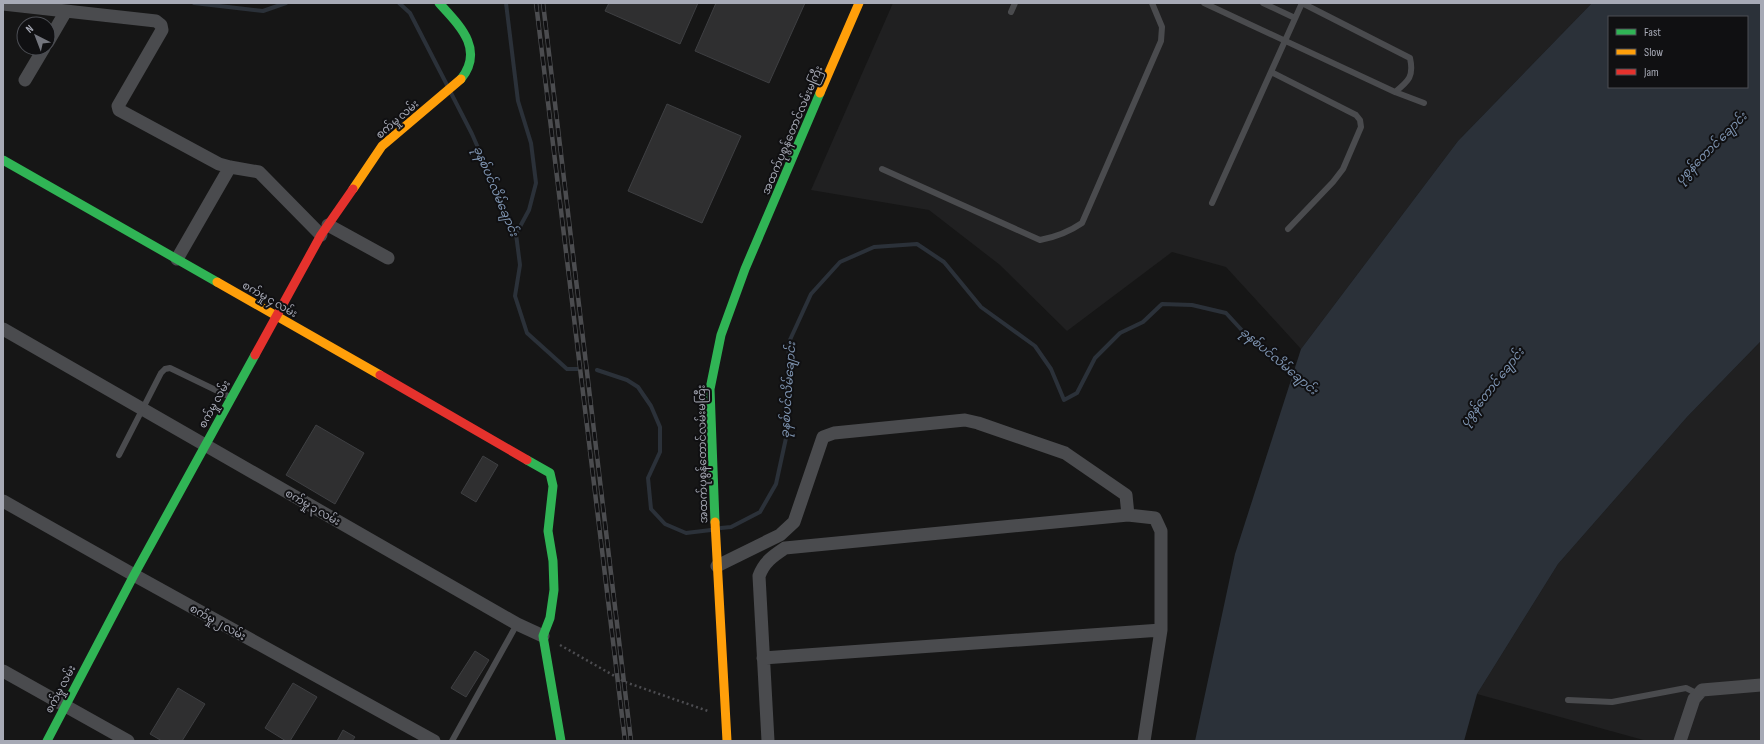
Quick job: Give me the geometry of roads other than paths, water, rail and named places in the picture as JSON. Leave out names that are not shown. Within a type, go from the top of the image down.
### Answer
[{"type":"street","name":"စက်မှု လမ်း","points":[[46,741],[231,398],[325,230],[382,146],[461,79],[470,67],[473,54],[469,41],[463,31],[439,3]]},
{"type":"street","name":"အထက်ပုစွန်တောင်လမ်းမကြီး","points":[[727,741],[717,566],[710,389],[721,334],[745,269],[859,3]]},
{"type":"street","points":[[3,4],[156,22],[161,25],[162,30],[118,106],[119,110],[219,164],[230,168],[259,172],[325,230],[388,258]]},
{"type":"street","points":[[56,28],[66,11]]},
{"type":"street","points":[[25,80],[39,56]]},
{"type":"street","name":"စက်မှု ၄ လမ်း","points":[[3,160],[550,473],[553,484],[548,530],[553,561],[554,594],[550,622],[543,636]]},
{"type":"street","points":[[177,259],[230,168]]},
{"type":"street","name":"စက်မှု ၃ လမ်း","points":[[3,329],[517,624],[543,636]]},
{"type":"street","points":[[717,566],[780,535],[794,522],[823,437],[834,433],[965,420],[978,423],[1065,453],[1126,494],[1128,515]]},
{"type":"street","name":"စက်မှု ၂ လမ်း","points":[[3,501],[134,576],[434,741]]},
{"type":"street","points":[[768,741],[759,576],[762,567],[785,548],[1128,515],[1154,518],[1161,531],[1161,630],[1144,741]]},
{"type":"street","points":[[763,658],[1161,630]]},
{"type":"street","points":[[543,636],[561,741]]},
{"type":"street","points":[[3,671],[128,741]]},
{"type":"street","points":[[1680,741],[1694,699],[1702,690],[1761,685]]},
{"type":"lane","points":[[1011,12],[1014,3]]},
{"type":"lane","points":[[882,169],[1040,240],[1052,238],[1072,230],[1082,223],[1161,41],[1162,28],[1152,3]]},
{"type":"lane","points":[[1204,3],[1395,92],[1424,103]]},
{"type":"lane","points":[[1263,3],[1296,18]]},
{"type":"lane","points":[[1212,203],[1302,3],[1410,58],[1413,70],[1410,78],[1395,92]]},
{"type":"lane","points":[[1271,72],[1356,115],[1360,120],[1361,127],[1343,169],[1333,182],[1288,229]]},
{"type":"lane","points":[[119,455],[161,373],[165,369],[170,368],[231,398]]},
{"type":"lane","points":[[452,741],[517,624]]},
{"type":"lane","points":[[1568,700],[1612,702],[1686,688],[1698,694]]},
{"type":"water","name":"ပုစွန်တောင် ချောင်း","points":[[1592,3],[1761,3],[1761,341],[1687,417],[1558,564],[1477,694],[1464,741],[1195,741],[1235,554],[1301,349],[1458,141]]},
{"type":"waterway","name":"ခုနစ်ပင်လိမ်ချောင်း","points":[[194,3],[263,11],[286,3]]},
{"type":"waterway","name":"ခုနစ်ပင်လိမ်ချောင်း","points":[[399,3],[410,13],[447,85]]},
{"type":"waterway","points":[[506,3],[518,101],[531,143],[536,183],[529,210],[516,234]]},
{"type":"waterway","name":"ခုနစ်ပင်လိမ်ချောင်း","points":[[451,93],[472,134],[516,234],[520,265],[515,296],[527,333],[567,369],[578,369]]},
{"type":"waterway","name":"ခုနစ်ပင်လိမ်ချောင်း","points":[[721,528],[731,527],[760,512],[776,484],[786,438],[789,342],[811,294],[840,262],[874,247],[917,244],[944,262],[981,307],[1035,346],[1051,369],[1064,400],[1077,393],[1095,358],[1120,333],[1143,322],[1162,304],[1192,305],[1226,313],[1250,339],[1297,378]]},
{"type":"waterway","name":"ခုနစ်ပင်လိမ်ချောင်း","points":[[597,370],[627,380],[638,387],[651,406],[660,427],[660,452],[648,478],[651,509],[665,524],[686,533],[711,530]]},
{"type":"railway","points":[[536,3],[625,741]]},
{"type":"railway","points":[[543,3],[631,741]]}]
